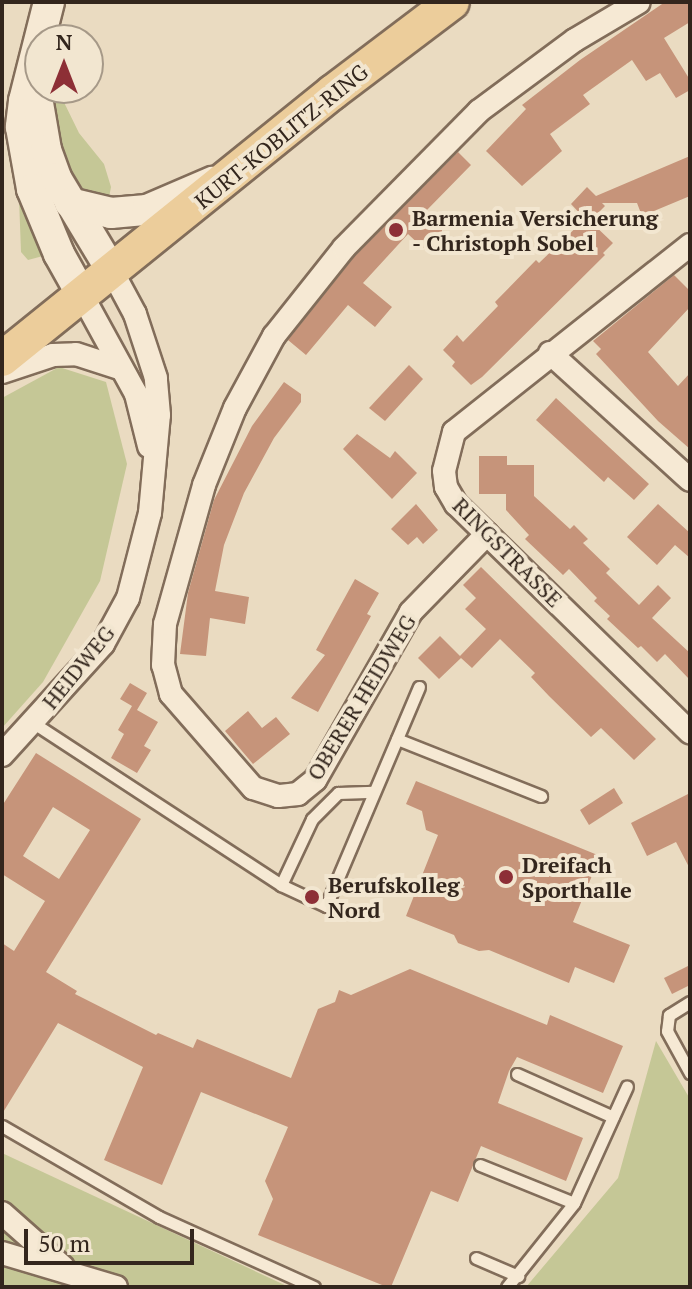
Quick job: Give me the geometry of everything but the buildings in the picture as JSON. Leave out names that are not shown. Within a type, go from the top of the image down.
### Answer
[{"type":"main road","points":[[44,24],[49,2]]},
{"type":"main road","name":"KURT-KOBLITZ-RING","points":[[2,359],[452,2]]},
{"type":"main road","points":[[24,101],[21,127],[25,157],[43,219],[83,297]]},
{"type":"main road","points":[[37,104],[46,150],[70,203],[113,273]]},
{"type":"main road","points":[[70,203],[111,213],[147,210],[236,171]]},
{"type":"street","name":"OBERER HEIDWEG","points":[[487,534],[411,612],[315,780],[298,794],[278,796],[253,788],[171,694],[163,665],[165,624],[204,485],[235,408],[274,336],[344,248],[479,111],[575,40],[639,2]]},
{"type":"street","name":"RINGSTRASSE","points":[[687,251],[550,353],[454,432],[446,453],[446,487],[456,504],[690,732]]},
{"type":"street","name":"HEIDWEG","points":[[2,755],[103,644],[128,598],[150,513],[159,415],[156,378],[135,314],[113,273]]},
{"type":"street","name":"HEIDWEG","points":[[83,297],[122,369],[144,419],[155,475]]},
{"type":"street","points":[[550,353],[690,480]]},
{"type":"street","points":[[2,372],[53,355],[76,354],[122,369]]},
{"type":"street","points":[[2,1213],[67,1270]]},
{"type":"street","points":[[2,1253],[116,1287]]},
{"type":"lane","points":[[32,722],[281,885],[326,906],[419,687]]},
{"type":"lane","points":[[397,739],[541,796]]},
{"type":"lane","points":[[281,885],[312,819],[338,793],[374,792]]},
{"type":"lane","points":[[690,1002],[669,1015],[667,1031],[690,1073]]},
{"type":"lane","points":[[517,1074],[613,1117]]},
{"type":"lane","points":[[507,1287],[574,1203],[627,1086]]},
{"type":"lane","points":[[2,1126],[159,1217],[314,1287]]},
{"type":"lane","points":[[480,1165],[574,1203]]},
{"type":"lane","points":[[476,1258],[518,1276]]},
{"type":"green space","points":[[49,104],[65,104],[79,133],[104,164],[111,187],[108,203],[93,198],[68,179]]},
{"type":"green space","points":[[19,198],[43,256],[28,260],[21,252]]},
{"type":"green space","points":[[59,367],[106,382],[127,464],[100,581],[43,682],[2,728],[2,398]]},
{"type":"green space","points":[[656,1041],[690,1099],[690,1287],[526,1287],[618,1178]]},
{"type":"green space","points":[[2,1153],[289,1287],[2,1287]]},
{"type":"place","name":"Barmenia Versicherung - Christoph Sobel","points":[[396,230]]},
{"type":"place","name":"Dreifach Sporthalle","points":[[506,877]]},
{"type":"place","name":"Berufskolleg Nord","points":[[312,897]]}]
